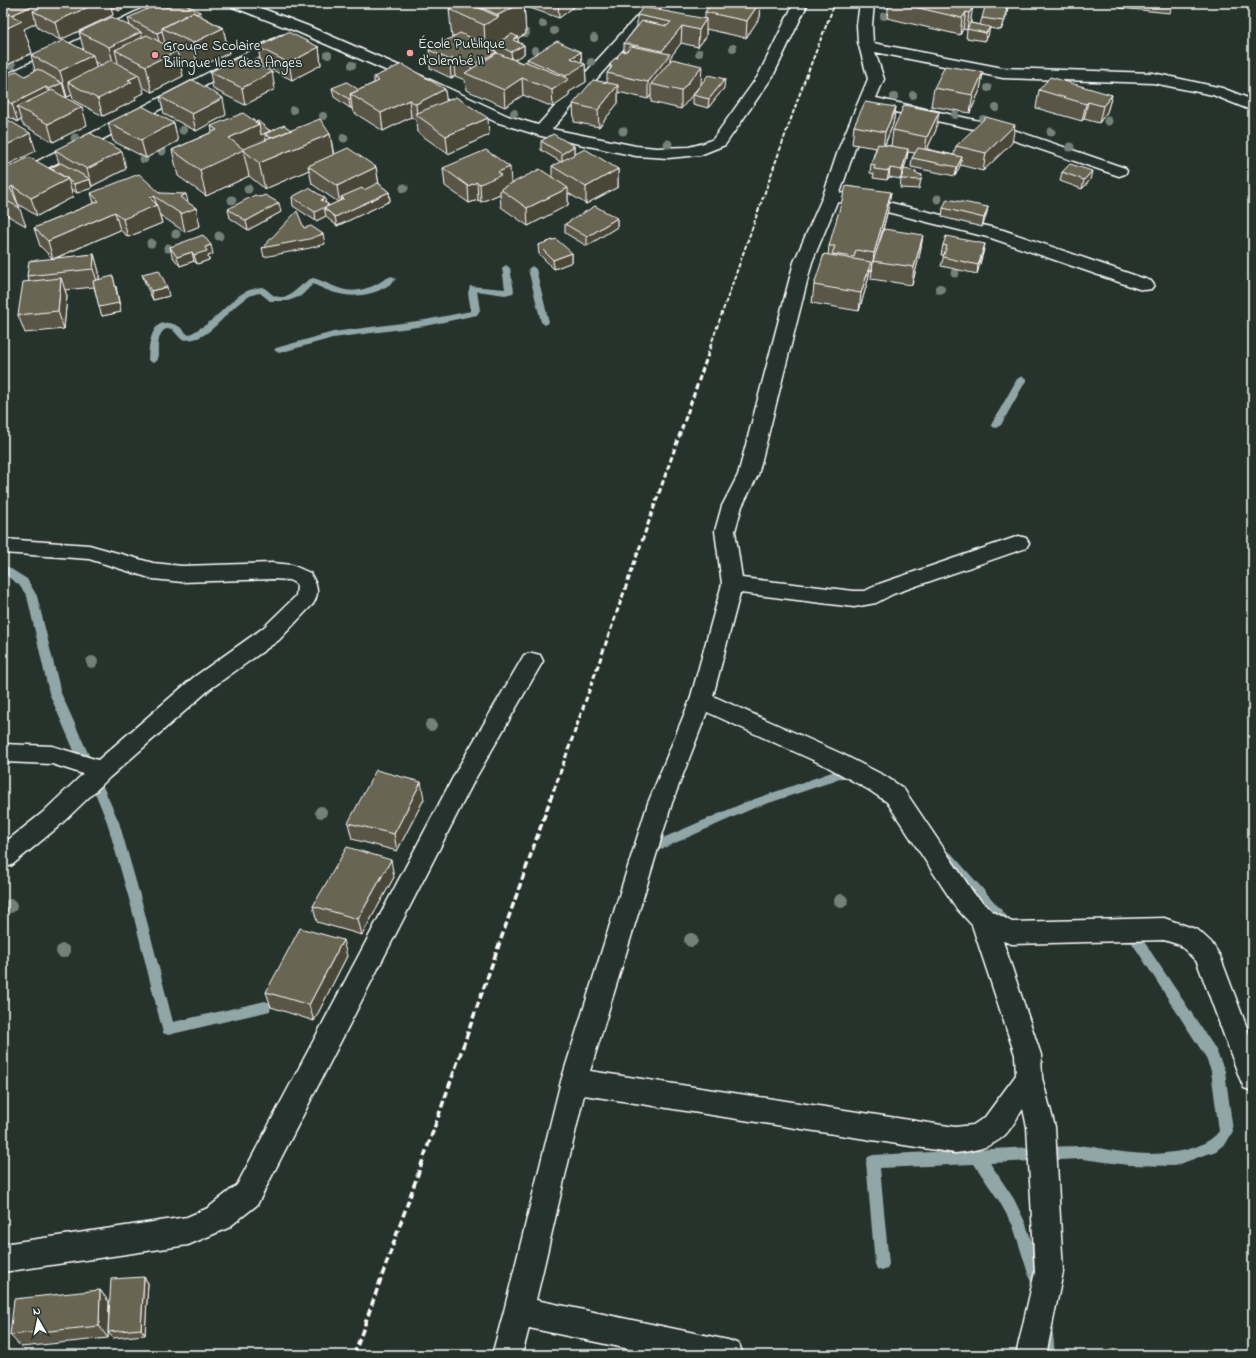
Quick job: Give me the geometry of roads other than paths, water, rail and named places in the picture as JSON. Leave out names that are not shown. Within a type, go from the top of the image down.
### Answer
[{"type":"street","points":[[3,82],[165,3]]},
{"type":"street","points":[[236,3],[404,73],[502,119],[541,131],[636,151],[693,152],[710,148],[719,142],[765,76],[801,3]]},
{"type":"street","points":[[541,131],[657,3]]},
{"type":"street","points":[[507,1355],[519,1311],[574,1081],[660,803],[702,700],[732,584],[725,531],[732,506],[748,475],[803,262],[820,226],[848,148],[876,79],[874,68],[866,46],[865,19],[867,3]]},
{"type":"street","points":[[3,185],[303,30]]},
{"type":"street","points":[[866,46],[1003,73],[1153,78],[1217,91],[1253,106]]},
{"type":"street","points":[[867,100],[996,129],[1119,171]]},
{"type":"street","points":[[831,196],[871,203],[997,234],[1145,285]]},
{"type":"street","points":[[732,584],[854,599],[869,598],[886,589],[1019,543]]},
{"type":"street","points":[[3,546],[89,552],[154,571],[182,574],[273,571],[292,572],[303,578],[307,586],[306,599],[271,634],[202,683],[102,770],[50,820],[3,858]]},
{"type":"street","points":[[3,1258],[188,1232],[218,1218],[247,1195],[466,775],[532,661]]},
{"type":"street","points":[[702,700],[834,760],[877,783],[895,795],[966,902],[983,919],[1000,930],[1012,933],[1164,929],[1182,934],[1197,942],[1207,956],[1253,1079]]},
{"type":"street","points":[[3,753],[52,755],[102,770]]},
{"type":"street","points":[[983,919],[1028,1055],[1029,1078],[1041,1127],[1049,1272],[1031,1355]]},
{"type":"street","points":[[574,1081],[955,1140],[978,1137],[995,1126],[1029,1078]]},
{"type":"street","points":[[519,1311],[728,1355]]},
{"type":"waterway","points":[[279,350],[333,335],[425,323],[474,313],[476,310],[472,293],[473,288],[505,292],[510,291],[506,268]]},
{"type":"waterway","points":[[532,269],[545,322]]},
{"type":"waterway","points":[[153,360],[154,340],[158,331],[162,328],[173,326],[184,337],[190,338],[214,323],[235,302],[247,293],[262,290],[273,299],[288,298],[295,296],[307,284],[313,281],[338,292],[354,293],[370,290],[385,284],[392,279]]},
{"type":"waterway","points":[[996,425],[1022,379]]},
{"type":"waterway","points":[[3,568],[23,582],[32,596],[55,693],[91,776],[101,794],[113,822],[137,906],[168,1029],[265,1007]]},
{"type":"waterway","points":[[646,851],[750,805],[846,772],[853,773]]},
{"type":"waterway","points":[[947,857],[997,914],[1007,923]]},
{"type":"waterway","points":[[882,1264],[873,1162],[1082,1152],[1128,1159],[1163,1160],[1189,1155],[1214,1144],[1222,1138],[1226,1131],[1218,1071],[1210,1052],[1135,938],[1123,938]]},
{"type":"waterway","points":[[978,1158],[1004,1196],[1018,1221],[1039,1286]]},
{"type":"waterway","points":[[1046,1334],[1048,1355]]},
{"type":"railway","points":[[710,347],[804,82],[835,3]]},
{"type":"railway","points":[[554,790],[711,346]]},
{"type":"railway","points":[[354,1355],[554,789]]},
{"type":"place","name":"École Publique d'Olembé II","points":[[410,53]]},
{"type":"place","name":"Groupe Scolaire Bilingue Iles des Anges","points":[[155,55]]}]
